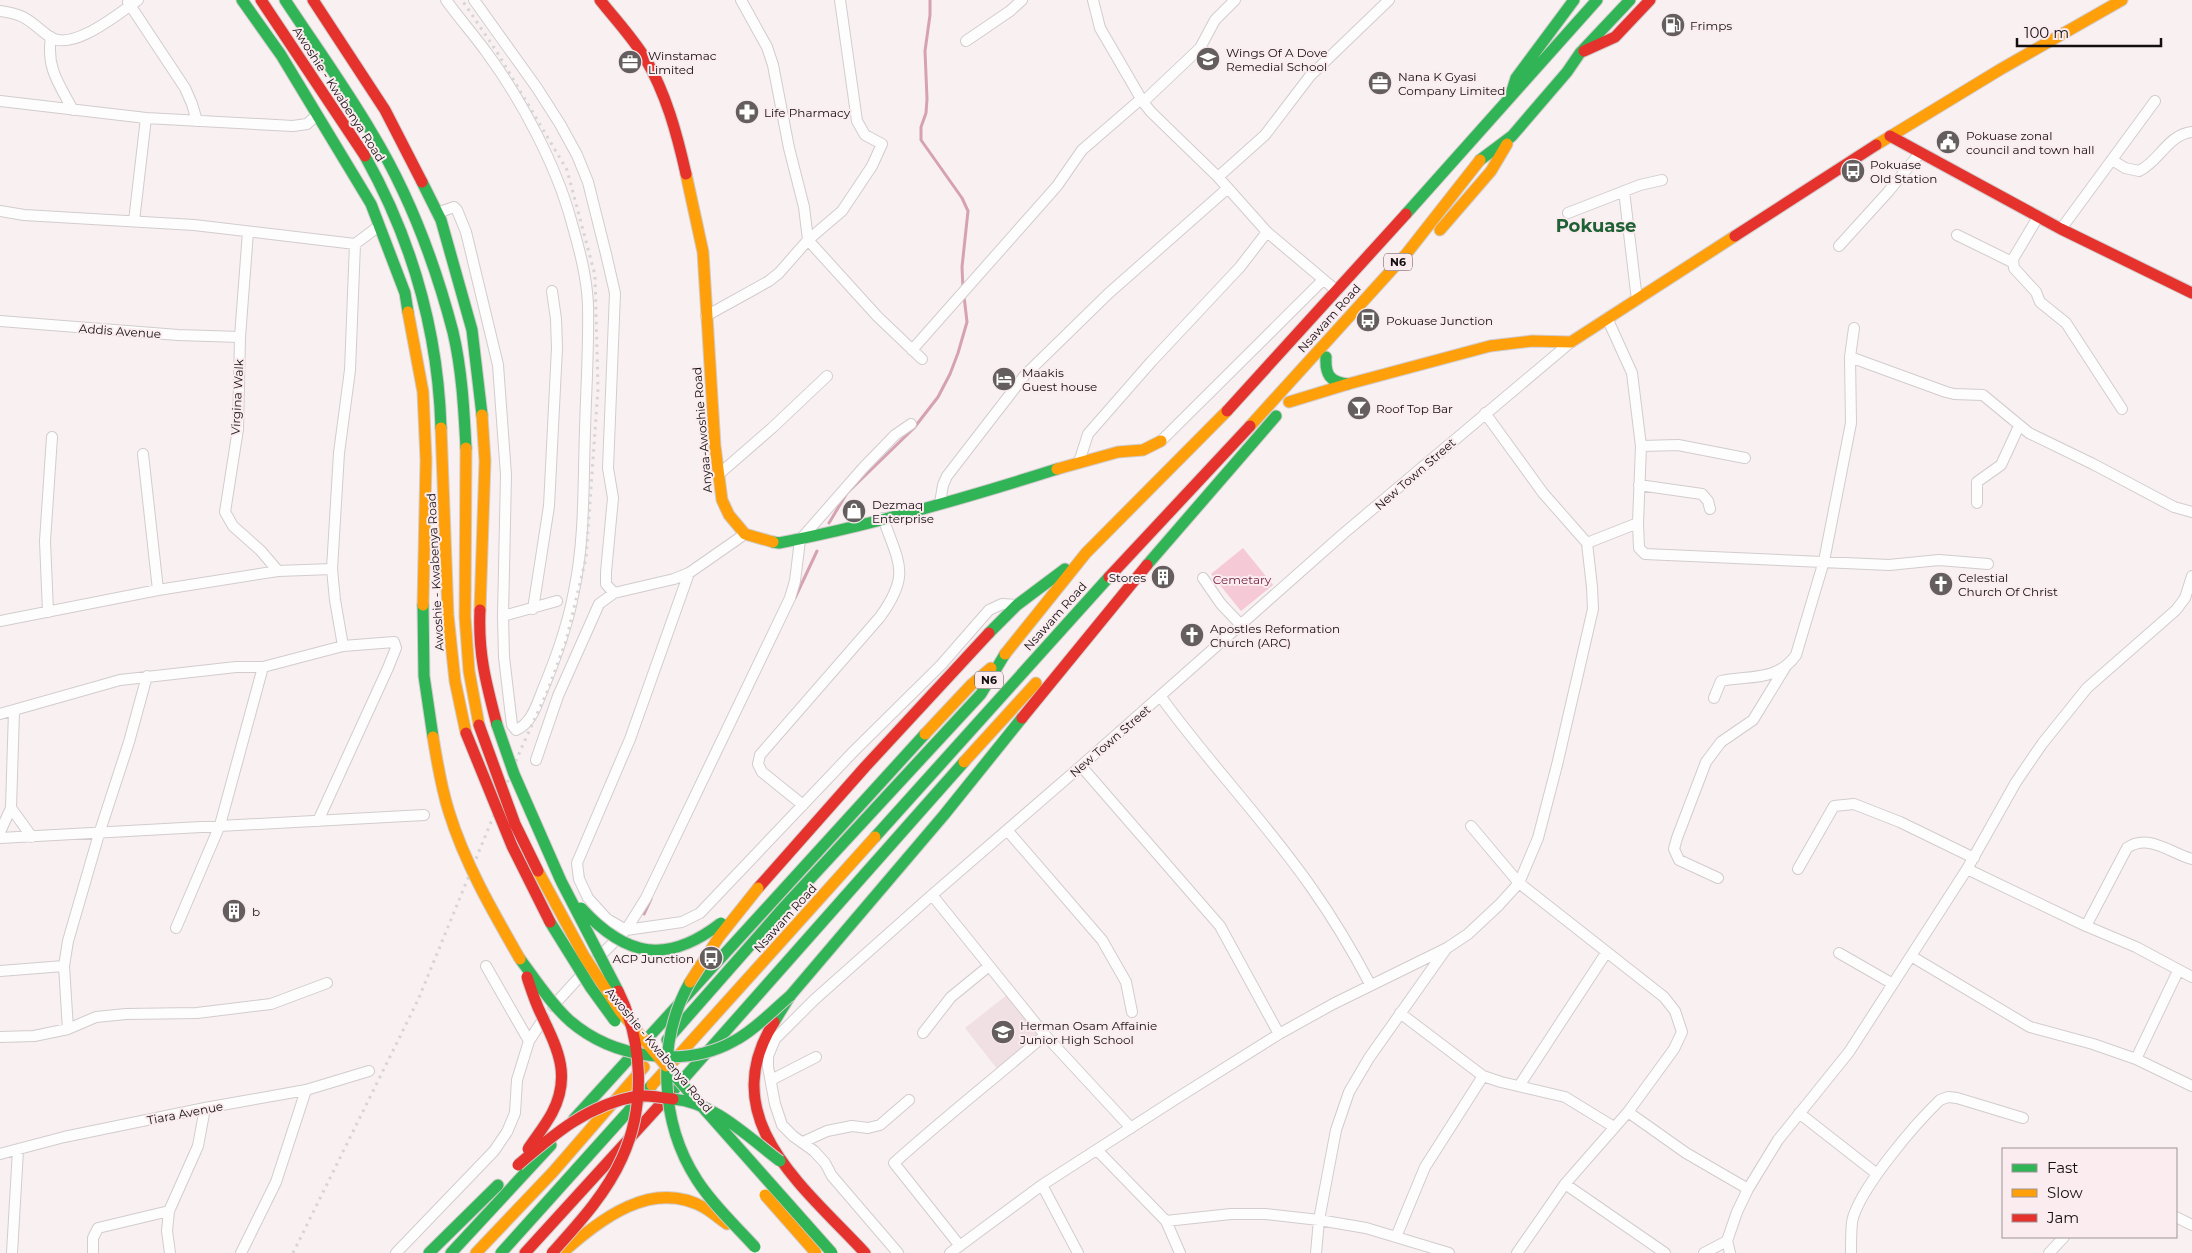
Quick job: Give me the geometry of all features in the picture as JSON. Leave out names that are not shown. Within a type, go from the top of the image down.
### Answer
[{"type":"main road","points":[[242,0],[281,55],[371,204],[405,293],[423,392],[426,460],[424,676],[441,780],[451,819],[487,902],[520,960],[540,1012],[556,1043],[562,1071],[558,1096],[552,1113],[518,1165]]},
{"type":"main road","name":"Awoshie - Kwabenya Road","points":[[261,0],[352,134],[378,180],[398,223],[421,291],[433,337],[440,390],[448,616],[455,681],[466,733],[502,825],[547,919],[597,998],[682,1102],[816,1253]]},
{"type":"main road","name":"Awoshie - Kwabenya Road","points":[[285,0],[372,132],[394,172],[426,245],[453,333],[463,395],[467,459],[465,617],[469,671],[479,725],[515,824],[549,894],[584,956],[620,1011],[688,1093],[832,1253]]},
{"type":"main road","points":[[313,0],[385,110],[441,220],[472,330],[481,395],[485,461],[479,633],[482,668],[497,724],[514,774],[560,881],[616,985],[628,1014],[637,1047],[638,1083],[631,1132],[614,1174],[588,1212],[552,1253]]},
{"type":"main road","name":"Anyaa-Awoshie Road","points":[[600,0],[635,43],[646,60],[675,125],[701,237],[718,475],[722,500],[728,515],[746,534],[779,543],[800,540],[940,503],[1079,462],[1118,452],[1143,450],[1161,441]]},
{"type":"main road","points":[[1511,95],[1516,78],[1574,0]]},
{"type":"main road","name":"Nsawam Road","points":[[476,1253],[553,1172],[784,907],[981,694],[1000,661],[1086,553],[1224,414],[1598,0]]},
{"type":"main road","name":"Nsawam Road","points":[[501,1253],[1137,546],[1253,423],[1406,253],[1480,160],[1512,136],[1567,72],[1580,52],[1630,0]]},
{"type":"main road","points":[[1580,52],[1615,37],[1650,0]]},
{"type":"main road","points":[[1289,402],[1348,384],[1490,346],[1532,341],[1571,342],[1890,136],[2001,69],[2122,0]]},
{"type":"main road","points":[[780,1161],[758,1116],[754,1100],[754,1077],[758,1056],[765,1036],[790,996],[944,815],[1122,594],[1326,357],[1490,171],[1512,136]]},
{"type":"main road","points":[[1890,136],[2061,229],[2192,293]]},
{"type":"main road","points":[[1326,357],[1325,369],[1327,376],[1338,383],[1348,384]]},
{"type":"main road","points":[[758,1250],[712,1200],[692,1172],[672,1122],[665,1081],[671,1028],[679,1002],[706,954],[727,924],[865,767],[1017,605],[1086,553]]},
{"type":"main road","points":[[525,1253],[677,1087],[1003,718],[1122,594]]},
{"type":"main road","points":[[451,1253],[958,699],[971,685],[1000,661]]},
{"type":"main road","points":[[560,881],[592,922],[608,935],[632,947],[648,951],[667,951],[687,945],[709,934],[758,888]]},
{"type":"main road","points":[[520,960],[553,1001],[576,1025],[598,1039],[623,1050],[651,1055],[672,1057],[714,1050],[734,1041],[790,996]]},
{"type":"main road","points":[[429,1253],[518,1165],[545,1142],[591,1110],[639,1096],[687,1100],[715,1112],[780,1161],[866,1253]]},
{"type":"main road","points":[[562,1253],[608,1214],[636,1201],[658,1198],[680,1200],[714,1213],[758,1250]]},
{"type":"street","points":[[438,212],[454,207],[457,210],[468,241],[498,365],[506,475],[504,657],[512,725],[516,730],[522,727],[533,713],[543,691],[574,592],[579,556],[588,314],[583,267],[571,220],[559,183],[544,149],[488,54],[446,0]]},
{"type":"street","points":[[474,0],[560,124],[577,155],[588,182],[606,254],[615,293],[608,468],[614,498],[606,572],[606,584],[614,593]]},
{"type":"street","points":[[740,0],[767,47],[773,65],[788,148],[804,207],[808,240],[877,316],[922,359]]},
{"type":"street","points":[[706,316],[779,274],[808,240],[842,211],[872,166],[882,144],[865,136],[857,121],[840,0]]},
{"type":"street","points":[[966,41],[1010,11],[1022,0]]},
{"type":"street","points":[[1093,0],[1100,28],[1142,100],[1218,177],[1267,232],[1337,291]]},
{"type":"street","points":[[912,350],[1057,186],[1082,150],[1200,48],[1215,20],[1235,0]]},
{"type":"street","points":[[1218,177],[1264,135],[1310,76],[1389,0]]},
{"type":"street","points":[[0,11],[15,13],[26,18],[51,37],[58,40],[68,40],[84,35],[132,2],[184,88],[197,121]]},
{"type":"street","points":[[51,37],[48,51],[50,66],[73,110]]},
{"type":"street","points":[[2061,229],[2155,100]]},
{"type":"street","points":[[0,101],[146,118],[293,126],[307,124],[317,115]]},
{"type":"street","points":[[134,221],[146,118]]},
{"type":"street","points":[[2112,160],[2125,168],[2139,171],[2174,138],[2181,134],[2192,132]]},
{"type":"street","points":[[1839,246],[1920,153]]},
{"type":"street","points":[[1568,213],[1640,184],[1662,180]]},
{"type":"street","points":[[940,503],[943,485],[947,476],[1025,375],[1109,293],[1228,188]]},
{"type":"street","points":[[1624,191],[1636,300]]},
{"type":"street","points":[[0,212],[194,225],[355,244],[379,226]]},
{"type":"street","points":[[2012,262],[2038,217]]},
{"type":"street","name":"Virgina Walk","points":[[248,232],[240,337],[238,429],[226,512],[233,526],[261,551],[278,571]]},
{"type":"street","points":[[1079,462],[1088,434],[1151,362],[1240,267],[1267,232]]},
{"type":"street","points":[[1957,235],[2012,262],[2014,268],[2036,292],[2040,302],[2066,323],[2122,409]]},
{"type":"street","points":[[343,646],[332,569],[340,446],[350,370],[355,244]]},
{"type":"street","points":[[1161,441],[1323,280]]},
{"type":"street","points":[[533,609],[549,506],[557,348],[552,291]]},
{"type":"street","points":[[1607,318],[1632,373],[1641,446],[1639,548],[1645,554],[1824,560],[1889,565],[1939,560],[1988,564]]},
{"type":"street","name":"Addis Avenue","points":[[0,320],[161,334],[240,337]]},
{"type":"street","points":[[1718,878],[1679,860],[1674,849],[1706,762],[1721,742],[1753,720],[1786,666],[1796,655],[1824,560],[1851,423],[1850,357],[1854,328]]},
{"type":"street","name":"New Town Street","points":[[898,1253],[832,1176],[825,1163],[782,1125],[774,1104],[768,1056],[775,1039],[814,1000],[932,895],[1485,413],[1571,342]]},
{"type":"street","points":[[1850,357],[1946,392],[1983,395],[2020,426],[2174,507],[2192,512]]},
{"type":"street","points":[[718,475],[772,428],[827,376]]},
{"type":"street","points":[[950,1253],[1042,1184],[1279,1034],[1370,984],[1447,948],[1468,934],[1519,882],[1538,838],[1545,811],[1593,610],[1592,587],[1587,543],[1542,493],[1485,413]]},
{"type":"street","points":[[396,1253],[494,1151],[507,1132],[515,1113],[518,1080],[529,1041],[548,1011],[626,930],[646,898],[790,598],[795,581],[800,540],[863,468],[895,435],[911,424]]},
{"type":"street","points":[[1977,503],[1977,482],[2001,465],[2020,426]]},
{"type":"street","points":[[48,612],[44,541],[52,437]]},
{"type":"street","points":[[1641,446],[1678,445],[1745,458]]},
{"type":"street","points":[[143,454],[158,590]]},
{"type":"street","points":[[1639,485],[1702,494],[1708,501],[1710,509]]},
{"type":"street","points":[[803,805],[762,772],[758,764],[760,755],[891,602],[900,578],[900,567],[883,518]]},
{"type":"street","points":[[1587,543],[1638,523]]},
{"type":"street","points":[[536,760],[558,696],[599,604],[614,593],[674,579],[689,573],[746,534]]},
{"type":"street","points":[[0,620],[158,590],[278,571],[332,569]]},
{"type":"street","points":[[689,573],[630,739],[577,863],[579,879],[588,898],[607,919],[626,930],[682,922],[700,913],[940,665],[989,610],[1002,604],[1017,605]]},
{"type":"street","points":[[1730,1253],[1727,1241],[1748,1189],[1778,1140],[1848,1052],[1893,984],[1968,869],[2016,782],[2042,744],[2087,688],[2189,600],[2192,576]]},
{"type":"street","points":[[1203,578],[1221,604],[1241,625]]},
{"type":"street","points":[[503,616],[557,601]]},
{"type":"street","points":[[0,714],[120,680],[236,667],[263,667],[343,646],[394,642],[396,648],[318,822]]},
{"type":"street","points":[[1714,698],[1721,682],[1756,678],[1786,666]]},
{"type":"street","points":[[176,928],[220,825],[263,667]]},
{"type":"street","points":[[68,1029],[64,966],[73,922],[129,742],[147,676]]},
{"type":"street","points":[[543,691],[558,696]]},
{"type":"street","points":[[1161,697],[1186,732],[1230,784],[1310,886],[1345,937],[1370,984]]},
{"type":"street","points":[[0,832],[11,808],[14,711]]},
{"type":"street","points":[[1082,766],[1220,926],[1279,1034]]},
{"type":"street","points":[[1798,869],[1834,806],[1842,804],[1854,804],[1900,822],[1974,858]]},
{"type":"street","points":[[11,808],[32,837]]},
{"type":"street","points":[[0,838],[424,815]]},
{"type":"street","points":[[1471,826],[1519,882],[1606,953],[1664,997],[1675,1011],[1682,1032],[1674,1049],[1628,1112],[1565,1184],[1517,1253]]},
{"type":"street","points":[[1007,830],[1102,940],[1126,982],[1132,1012]]},
{"type":"street","points":[[2086,926],[2127,848],[2136,842],[2152,842],[2192,859]]},
{"type":"street","points":[[1968,869],[2086,926],[2136,947],[2192,977]]},
{"type":"street","points":[[932,895],[1045,1035],[1131,1128]]},
{"type":"street","points":[[1316,1253],[1336,1130],[1349,1092],[1368,1058],[1447,948]]},
{"type":"street","points":[[1519,1086],[1606,953]]},
{"type":"street","points":[[1839,953],[1893,984]]},
{"type":"street","points":[[1911,956],[2030,1027],[2093,1044],[2136,1059],[2192,1086]]},
{"type":"street","points":[[0,971],[64,966]]},
{"type":"street","points":[[486,966],[529,1041]]},
{"type":"street","points":[[923,1033],[951,997],[989,966]]},
{"type":"street","points":[[2136,1059],[2178,971]]},
{"type":"street","points":[[0,1037],[34,1036],[68,1029],[96,1018],[126,1014],[197,1012],[271,1004],[327,983]]},
{"type":"street","points":[[1400,1013],[1483,1076],[1564,1097],[1614,1127]]},
{"type":"street","points":[[960,1246],[894,1163],[956,1108],[986,1086],[1045,1035]]},
{"type":"street","points":[[771,1080],[816,1057]]},
{"type":"street","name":"Tiara Avenue","points":[[0,1154],[64,1137],[205,1108],[306,1090],[369,1071]]},
{"type":"street","points":[[1396,1237],[1425,1167],[1483,1076]]},
{"type":"street","points":[[241,1253],[276,1182],[306,1090]]},
{"type":"street","points":[[1851,1253],[1852,1221],[1865,1191],[1877,1174],[1940,1100],[1948,1097],[1957,1098],[2023,1118]]},
{"type":"street","points":[[803,1142],[827,1131],[852,1126],[868,1128],[880,1125],[909,1100]]},
{"type":"street","points":[[170,1253],[167,1231],[169,1211],[198,1146],[205,1108]]},
{"type":"street","points":[[1628,1112],[1686,1153],[1748,1189]]},
{"type":"street","points":[[1799,1113],[1877,1174]]},
{"type":"street","points":[[12,1253],[18,1150]]},
{"type":"street","points":[[1097,1150],[1166,1221],[1180,1253]]},
{"type":"street","points":[[1042,1184],[1078,1253]]},
{"type":"street","points":[[1565,1184],[1665,1253]]},
{"type":"street","points":[[93,1253],[93,1238],[98,1228],[169,1211]]},
{"type":"street","points":[[1166,1221],[1231,1214],[1266,1214],[1320,1220],[1366,1228],[1449,1253]]},
{"type":"street","points":[[2177,1218],[2192,1225]]},
{"type":"street","points":[[2054,1252],[2063,1238]]},
{"type":"street","points":[[1704,1253],[1727,1241]]},
{"type":"shaded area","name":"Herman Osam Affainie Junior High School","points":[[1007,995],[1040,1036],[998,1070],[965,1028]]},
{"type":"green space","name":"Cemetary","points":[[1243,548],[1273,585],[1241,611],[1211,574]]},
{"type":"waterway","points":[[930,0],[925,51],[927,99],[926,113],[921,127],[921,140],[962,198],[968,211],[962,267],[963,290]]},
{"type":"waterway","points":[[829,523],[847,493],[914,428],[938,397],[950,374],[967,322],[964,296]]},
{"type":"waterway","points":[[795,598],[817,551]]},
{"type":"waterway","points":[[644,914],[651,899]]},
{"type":"railway","points":[[293,1253],[418,1000],[521,749],[547,692],[566,641],[586,558],[598,389],[595,275],[567,170],[497,52],[462,0]]},
{"type":"traffic: fast","points":[[242,0],[281,55],[371,204],[405,293],[408,312]]},
{"type":"traffic: fast","points":[[285,0],[372,133],[398,180],[420,230],[438,280],[456,346],[462,390],[466,448]]},
{"type":"traffic: fast","points":[[1511,94],[1516,78],[1574,0]]},
{"type":"traffic: fast","points":[[1406,214],[1597,0]]},
{"type":"traffic: fast","points":[[1480,160],[1512,136],[1567,72],[1580,53],[1630,0]]},
{"type":"traffic: fast","points":[[365,156],[397,221],[420,288],[435,356],[441,428]]},
{"type":"traffic: fast","points":[[422,182],[441,220],[472,330],[482,415]]},
{"type":"traffic: fast","points":[[1326,357],[1326,369],[1330,376],[1337,381],[1348,384]]},
{"type":"traffic: fast","points":[[1147,565],[1276,416]]},
{"type":"traffic: fast","points":[[773,542],[779,543],[814,536],[884,519],[1057,469]]},
{"type":"traffic: fast","points":[[989,633],[1017,605],[1065,569]]},
{"type":"traffic: fast","points":[[875,837],[1109,577]]},
{"type":"traffic: fast","points":[[423,605],[424,676],[433,737]]},
{"type":"traffic: fast","points":[[667,1040],[784,907],[981,694],[1005,654]]},
{"type":"traffic: fast","points":[[774,1022],[790,996],[944,815],[1022,718]]},
{"type":"traffic: fast","points":[[497,725],[514,774],[561,881]]},
{"type":"traffic: fast","points":[[574,1119],[925,734]]},
{"type":"traffic: fast","points":[[670,1094],[964,762]]},
{"type":"traffic: fast","points":[[561,881],[618,991]]},
{"type":"traffic: fast","points":[[581,908],[614,937],[648,950],[665,950],[683,945],[721,923]]},
{"type":"traffic: fast","points":[[550,922],[591,988],[615,1021]]},
{"type":"traffic: fast","points":[[520,959],[563,1014],[587,1034],[607,1044],[649,1055],[671,1057],[693,1055],[714,1050],[734,1041],[749,1031],[790,996]]},
{"type":"traffic: fast","points":[[690,982],[679,1005],[672,1030],[668,1056],[667,1082],[670,1108],[676,1133],[685,1158],[703,1189],[755,1247]]},
{"type":"traffic: fast","points":[[666,1066],[832,1253]]},
{"type":"traffic: fast","points":[[501,1253],[652,1085]]},
{"type":"traffic: fast","points":[[673,1099],[703,1107],[730,1122],[780,1161]]},
{"type":"traffic: fast","points":[[451,1253],[551,1145]]},
{"type":"traffic: fast","points":[[429,1253],[498,1185]]},
{"type":"traffic: slow","points":[[1876,145],[2001,69],[2122,0]]},
{"type":"traffic: slow","points":[[1440,230],[1491,171],[1507,144]]},
{"type":"traffic: slow","points":[[1250,426],[1407,253],[1480,160]]},
{"type":"traffic: slow","points":[[686,174],[703,252],[715,446],[722,500],[729,515],[745,534],[773,542]]},
{"type":"traffic: slow","points":[[1348,384],[1490,346],[1532,341],[1571,342],[1735,236]]},
{"type":"traffic: slow","points":[[408,312],[423,392],[426,460],[423,605]]},
{"type":"traffic: slow","points":[[1289,402],[1348,384]]},
{"type":"traffic: slow","points":[[1005,654],[1086,553],[1227,411]]},
{"type":"traffic: slow","points":[[480,610],[485,461],[482,415]]},
{"type":"traffic: slow","points":[[441,428],[448,615],[455,681],[466,733]]},
{"type":"traffic: slow","points":[[1057,469],[1118,452],[1143,450],[1161,441]]},
{"type":"traffic: slow","points":[[466,448],[465,617],[469,671],[479,725]]},
{"type":"traffic: slow","points":[[925,734],[971,685],[991,668]]},
{"type":"traffic: slow","points":[[964,762],[1036,683]]},
{"type":"traffic: slow","points":[[433,737],[449,812],[463,850],[480,887],[520,959]]},
{"type":"traffic: slow","points":[[652,1085],[875,837]]},
{"type":"traffic: slow","points":[[538,871],[584,956],[620,1011],[666,1066]]},
{"type":"traffic: slow","points":[[690,982],[719,937],[758,888]]},
{"type":"traffic: slow","points":[[476,1253],[553,1172],[644,1067]]},
{"type":"traffic: slow","points":[[765,1195],[816,1253]]},
{"type":"traffic: slow","points":[[562,1253],[593,1227],[610,1216],[628,1206],[647,1200],[666,1198],[685,1200],[705,1208],[727,1224]]},
{"type":"traffic: jam","points":[[261,0],[365,156]]},
{"type":"traffic: jam","points":[[313,0],[385,110],[422,182]]},
{"type":"traffic: jam","points":[[600,0],[635,43],[659,85],[670,114],[686,174]]},
{"type":"traffic: jam","points":[[1584,51],[1615,37],[1650,0]]},
{"type":"traffic: jam","points":[[1890,136],[2061,229],[2192,293]]},
{"type":"traffic: jam","points":[[1735,236],[1876,145]]},
{"type":"traffic: jam","points":[[1227,411],[1406,214]]},
{"type":"traffic: jam","points":[[1109,577],[1250,426]]},
{"type":"traffic: jam","points":[[1022,718],[1147,565]]},
{"type":"traffic: jam","points":[[480,610],[482,655],[486,682],[497,725]]},
{"type":"traffic: jam","points":[[758,888],[865,767],[989,633]]},
{"type":"traffic: jam","points":[[479,725],[515,824],[538,871]]},
{"type":"traffic: jam","points":[[466,733],[512,846],[550,922]]},
{"type":"traffic: jam","points":[[527,977],[557,1050],[562,1074],[558,1099],[552,1113],[528,1149]]},
{"type":"traffic: jam","points":[[552,1253],[600,1196],[622,1158],[630,1138],[638,1095],[637,1052],[633,1031],[618,991]]},
{"type":"traffic: jam","points":[[774,1022],[758,1057],[754,1090],[760,1121],[774,1150],[794,1177],[865,1253]]},
{"type":"traffic: jam","points":[[525,1253],[670,1094]]},
{"type":"traffic: jam","points":[[518,1165],[573,1122],[604,1106],[638,1096],[673,1099]]},
{"type":"place","name":"Frimps","points":[[1673,25]]},
{"type":"place","name":"Wings Of A Dove Remedial School","points":[[1208,59]]},
{"type":"place","name":"Winstamac Limited","points":[[630,62]]},
{"type":"place","name":"Nana K Gyasi Company Limited","points":[[1380,83]]},
{"type":"place","name":"Life Pharmacy","points":[[747,112]]},
{"type":"place","name":"Pokuase zonal council and town hall","points":[[1948,142]]},
{"type":"place","name":"Pokuase Old Station","points":[[1853,171]]},
{"type":"place","name":"Pokuase Junction","points":[[1368,320]]},
{"type":"place","name":"Maakis Guest house","points":[[1004,379]]},
{"type":"place","name":"Roof Top Bar","points":[[1359,408]]},
{"type":"place","name":"Dezmaq Enterprise","points":[[854,511]]},
{"type":"place","name":"Stores","points":[[1163,577]]},
{"type":"place","name":"Celestial Church Of Christ","points":[[1941,584]]},
{"type":"place","name":"Apostles Reformation Church (ARC)","points":[[1192,635]]},
{"type":"place","name":"b","points":[[234,911]]},
{"type":"place","name":"ACP Junction","points":[[711,958]]},
{"type":"place","name":"Herman Osam Affainie Junior High School","points":[[1003,1032]]},
{"type":"district","name":"Pokuase","points":[[1596,226]]}]
